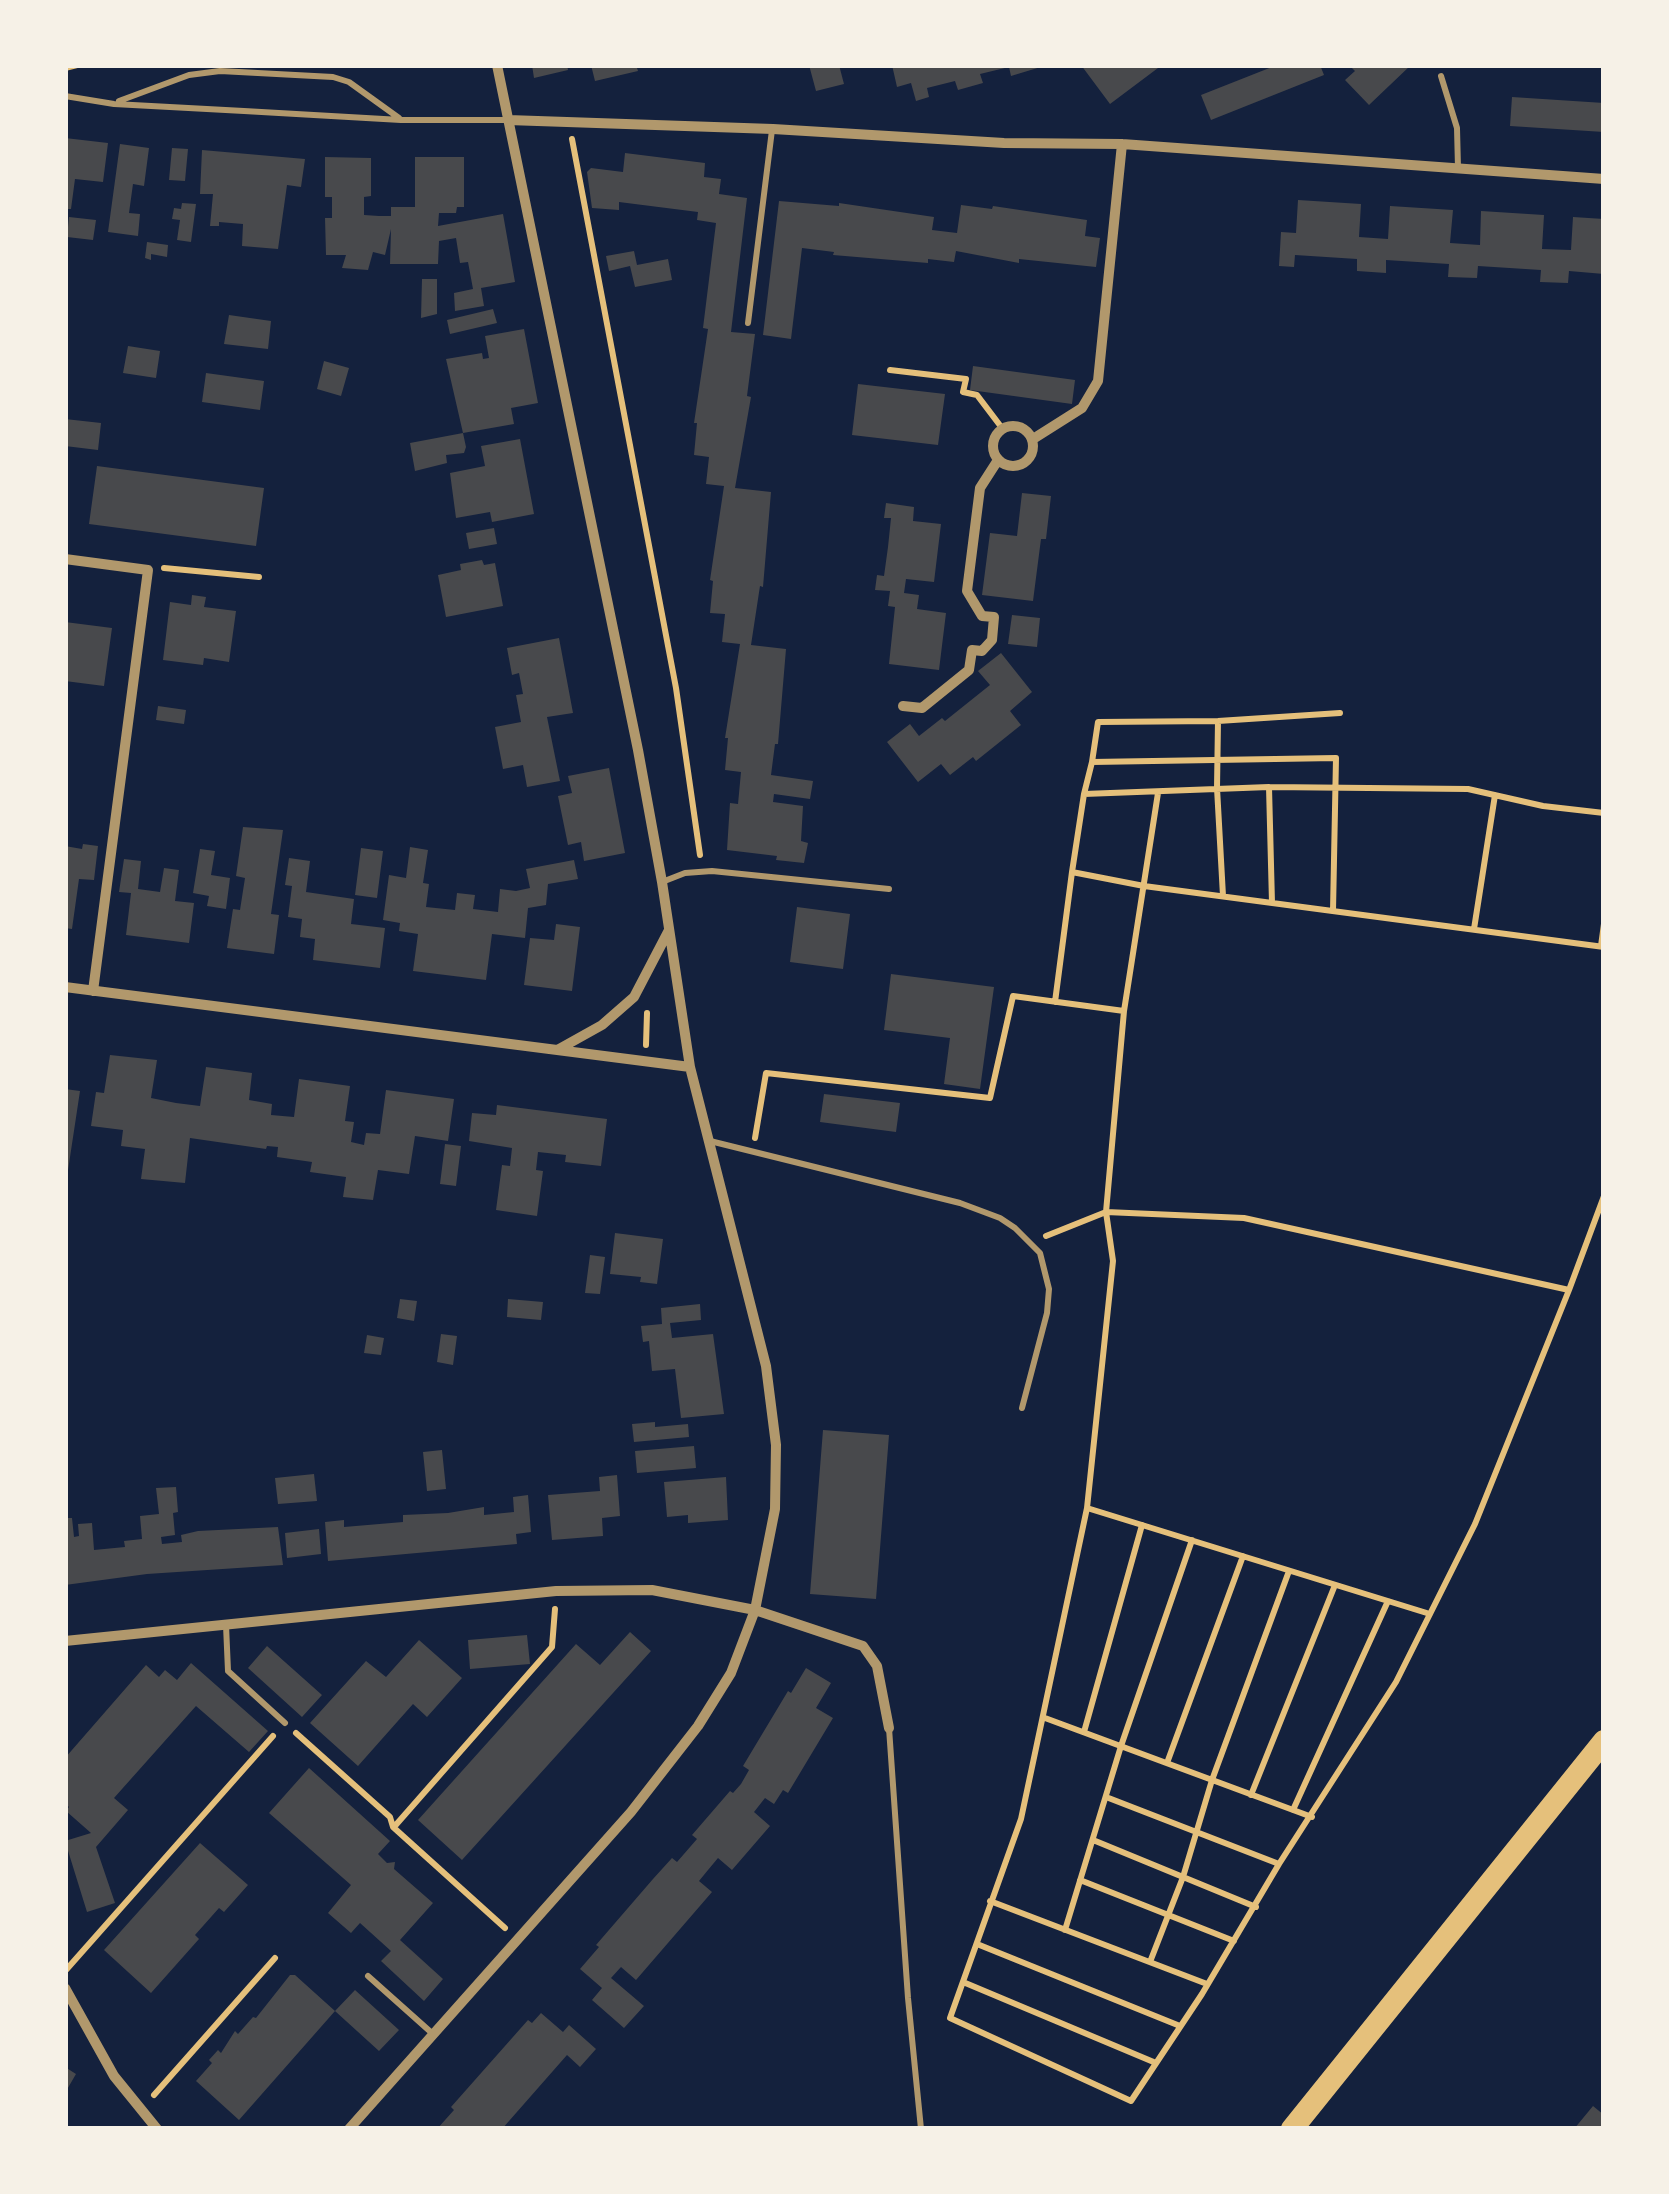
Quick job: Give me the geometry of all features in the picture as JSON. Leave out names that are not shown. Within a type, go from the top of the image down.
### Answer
[{"type":"main road","points":[[1292,2129],[1604,1741]]},
{"type":"street","points":[[350,2129],[631,1812],[698,1726],[731,1673],[755,1610],[774,1524],[776,1445],[766,1366],[690,1067],[662,882],[497,65]]},
{"type":"street","points":[[508,120],[772,129],[1004,143],[1122,144],[1604,179]]},
{"type":"street","points":[[1033,439],[1082,408],[1098,382],[1122,144]]},
{"type":"street","points":[[1020,426],[1033,439],[1028,460],[1019,466],[1008,466],[998,460],[992,443],[1002,428],[1020,426]]},
{"type":"street","points":[[902,706],[922,708],[969,670],[972,650],[982,651],[992,640],[994,618],[982,616],[966,591],[980,488],[998,460]]},
{"type":"street","points":[[65,559],[148,570],[93,992]]},
{"type":"street","points":[[558,1050],[602,1024],[634,997],[670,929]]},
{"type":"street","points":[[65,987],[690,1067]]},
{"type":"street","points":[[65,1641],[556,1591],[652,1590],[755,1610],[863,1646],[876,1666],[889,1728]]},
{"type":"street","points":[[65,1988],[87,2032],[157,2129]]},
{"type":"lane","points":[[114,104],[189,75],[220,71],[333,77],[349,82],[401,120]]},
{"type":"lane","points":[[1440,76],[1456,128],[1458,168]]},
{"type":"lane","points":[[65,96],[114,104],[401,120],[508,120]]},
{"type":"lane","points":[[748,324],[772,129]]},
{"type":"lane","points":[[662,882],[685,872],[702,871],[888,890]]},
{"type":"lane","points":[[710,1141],[980,1209],[1000,1218],[1031,1242],[1040,1253],[1049,1289],[1048,1314],[1022,1408]]},
{"type":"lane","points":[[226,1623],[228,1671],[285,1723]]},
{"type":"lane","points":[[889,1728],[921,2129]]},
{"type":"lane","points":[[368,1976],[434,2035]]},
{"type":"path","points":[[65,68],[77,65]]},
{"type":"path","points":[[569,122],[676,688],[702,871]]},
{"type":"path","points":[[890,370],[966,379],[963,392],[977,395],[1002,428]]},
{"type":"path","points":[[148,570],[173,566],[260,577]]},
{"type":"path","points":[[1056,1002],[1072,872],[1098,722],[1218,722],[1340,713]]},
{"type":"path","points":[[1218,722],[1223,896]]},
{"type":"path","points":[[1092,762],[1336,758],[1333,910]]},
{"type":"path","points":[[1084,794],[1334,786],[1468,789],[1544,806],[1604,813]]},
{"type":"path","points":[[1270,787],[1272,903]]},
{"type":"path","points":[[1158,793],[1124,1011],[1106,1212],[1113,1262],[1087,1508],[1022,1819],[950,2018],[1131,2100],[1396,1682],[1476,1524],[1604,1196]]},
{"type":"path","points":[[1474,929],[1495,795]]},
{"type":"path","points":[[1072,872],[1144,886],[1602,946],[1604,924]]},
{"type":"path","points":[[753,1150],[766,1073],[990,1098],[1013,996],[1124,1011]]},
{"type":"path","points":[[634,997],[649,1022],[645,1061]]},
{"type":"path","points":[[1031,1242],[1106,1212],[1244,1218],[1569,1290]]},
{"type":"path","points":[[1087,1508],[1430,1614]]},
{"type":"path","points":[[1084,1732],[1142,1525]]},
{"type":"path","points":[[1065,1930],[1192,1540]]},
{"type":"path","points":[[1167,1763],[1242,1556]]},
{"type":"path","points":[[1150,1962],[1289,1570]]},
{"type":"path","points":[[1252,1795],[1335,1585]]},
{"type":"path","points":[[393,1828],[552,1647],[556,1591]]},
{"type":"path","points":[[1293,1810],[1388,1601]]},
{"type":"path","points":[[1045,1718],[1312,1817]]},
{"type":"path","points":[[65,1972],[285,1723],[390,1817],[393,1828],[518,1938]]},
{"type":"path","points":[[1106,1796],[1280,1864]]},
{"type":"path","points":[[1093,1840],[1256,1906]]},
{"type":"path","points":[[1080,1880],[1234,1941]]},
{"type":"path","points":[[990,1900],[1207,1984]]},
{"type":"path","points":[[976,1944],[1180,2026]]},
{"type":"path","points":[[140,2110],[275,1958]]},
{"type":"path","points":[[963,1982],[1156,2063]]},
{"type":"building","points":[[532,65],[567,65],[568,70],[534,78]]},
{"type":"building","points":[[591,65],[636,65],[638,71],[595,81]]},
{"type":"building","points":[[809,65],[839,65],[844,84],[816,91]]},
{"type":"building","points":[[892,65],[1044,66],[1011,76],[1009,67],[980,74],[983,83],[958,90],[955,81],[927,88],[929,97],[916,101],[911,83],[897,87]]},
{"type":"building","points":[[1081,65],[1162,65],[1110,104]]},
{"type":"building","points":[[1277,65],[1320,65],[1324,75],[1211,120],[1201,95]]},
{"type":"building","points":[[1349,65],[1411,65],[1369,105],[1345,80],[1355,71]]},
{"type":"building","points":[[1512,97],[1604,103],[1604,132],[1510,126]]},
{"type":"building","points":[[65,138],[108,143],[103,182],[75,179],[71,209],[65,209]]},
{"type":"building","points":[[120,144],[149,148],[144,186],[133,184],[129,213],[140,214],[138,236],[108,232]]},
{"type":"building","points":[[172,148],[188,149],[185,181],[169,180]]},
{"type":"building","points":[[202,150],[305,159],[301,187],[287,185],[278,249],[242,246],[243,224],[219,222],[219,226],[210,226],[213,194],[200,194]]},
{"type":"building","points":[[625,153],[705,163],[704,177],[721,179],[719,194],[747,198],[731,332],[755,334],[747,396],[751,397],[735,488],[771,492],[763,587],[760,586],[751,645],[786,649],[778,744],[771,775],[813,781],[810,799],[774,794],[773,802],[803,806],[801,841],[808,843],[804,863],[727,850],[730,803],[738,804],[741,772],[725,770],[725,738],[740,644],[722,642],[725,614],[710,613],[710,580],[724,486],[706,484],[709,457],[694,455],[694,423],[708,329],[703,328],[716,223],[697,220],[698,212],[619,202],[619,210],[592,208],[587,172],[591,168],[623,172]]},
{"type":"building","points":[[325,157],[371,158],[371,196],[364,197],[364,215],[391,216],[391,207],[415,207],[415,157],[464,157],[464,207],[457,207],[456,213],[439,213],[438,226],[503,214],[515,282],[481,288],[484,306],[455,311],[454,293],[473,289],[468,262],[460,263],[456,238],[439,241],[438,264],[390,264],[391,229],[385,255],[373,252],[368,270],[342,268],[346,255],[326,255],[325,218],[332,218],[332,197],[325,197]]},
{"type":"building","points":[[1298,200],[1361,204],[1359,237],[1388,239],[1390,206],[1453,210],[1450,243],[1480,245],[1481,211],[1544,215],[1542,249],[1571,250],[1573,217],[1604,219],[1604,274],[1569,271],[1568,283],[1540,282],[1541,270],[1478,266],[1477,278],[1448,277],[1449,264],[1386,260],[1386,273],[1357,271],[1357,259],[1295,255],[1294,267],[1279,266],[1281,232],[1296,233]]},
{"type":"building","points":[[779,201],[839,203],[934,217],[932,230],[957,233],[961,205],[1087,220],[1085,236],[1100,238],[1096,267],[1019,259],[1019,263],[956,251],[954,262],[928,259],[928,263],[833,255],[834,252],[802,248],[791,339],[763,335]]},
{"type":"building","points":[[182,203],[196,204],[191,242],[177,240],[180,220],[172,219],[174,208],[181,209]]},
{"type":"building","points":[[69,217],[96,220],[93,240],[67,237]]},
{"type":"building","points":[[147,242],[168,245],[167,257],[151,254],[151,260],[145,258]]},
{"type":"building","points":[[634,251],[637,265],[668,259],[672,280],[635,287],[630,266],[609,271],[606,256]]},
{"type":"building","points":[[422,279],[437,279],[437,314],[421,318]]},
{"type":"building","points":[[493,309],[497,323],[450,334],[447,320]]},
{"type":"building","points":[[229,315],[271,321],[268,349],[224,344]]},
{"type":"building","points":[[524,329],[538,403],[511,408],[514,424],[463,433],[446,359],[482,353],[483,359],[489,358],[485,336]]},
{"type":"building","points":[[128,346],[160,351],[156,378],[123,373]]},
{"type":"building","points":[[324,361],[349,368],[341,396],[317,389]]},
{"type":"building","points":[[973,366],[1075,380],[1072,404],[970,390]]},
{"type":"building","points":[[206,373],[264,381],[260,410],[202,402]]},
{"type":"building","points":[[858,384],[945,394],[938,445],[852,435]]},
{"type":"building","points":[[65,419],[101,423],[98,450],[65,446]]},
{"type":"building","points":[[463,433],[464,453],[446,455],[447,463],[415,471],[410,443]]},
{"type":"building","points":[[520,439],[534,514],[492,522],[490,512],[456,518],[450,473],[485,466],[481,446]]},
{"type":"building","points":[[97,466],[264,488],[256,546],[89,524]]},
{"type":"building","points":[[1022,493],[1051,496],[1033,601],[982,595],[990,533],[1017,536]]},
{"type":"building","points":[[886,503],[914,507],[913,521],[941,524],[934,582],[906,579],[904,593],[919,595],[917,609],[946,613],[939,670],[889,664],[895,607],[888,606],[890,591],[875,590],[877,575],[884,576],[888,547],[891,518],[884,518]]},
{"type":"building","points":[[494,528],[497,544],[469,549],[466,533]]},
{"type":"building","points":[[482,560],[484,565],[495,563],[503,606],[446,617],[438,575],[461,570],[460,564]]},
{"type":"building","points":[[192,595],[206,597],[204,607],[236,611],[229,662],[204,658],[203,665],[163,660],[170,602],[191,605]]},
{"type":"building","points":[[1012,615],[1040,618],[1037,647],[1008,644]]},
{"type":"building","points":[[65,622],[112,628],[104,686],[65,681]]},
{"type":"building","points":[[559,638],[573,713],[547,717],[560,781],[527,787],[523,765],[503,769],[495,727],[521,722],[516,695],[523,694],[519,673],[512,675],[507,648]]},
{"type":"building","points":[[1001,653],[1032,692],[1010,711],[1021,725],[976,761],[973,757],[950,775],[941,764],[918,782],[887,742],[910,724],[919,736],[942,718],[945,721],[990,685],[978,671]]},
{"type":"building","points":[[158,706],[186,710],[184,724],[156,720]]},
{"type":"building","points":[[609,768],[625,853],[584,861],[581,842],[568,845],[558,796],[572,793],[568,776]]},
{"type":"building","points":[[243,827],[283,830],[271,914],[279,915],[274,954],[227,948],[233,909],[240,910],[245,878],[236,876]]},
{"type":"building","points":[[83,844],[98,846],[94,880],[79,879],[72,929],[65,928],[65,846],[82,849]]},
{"type":"building","points":[[410,847],[428,850],[423,883],[429,884],[426,907],[455,910],[457,893],[475,895],[473,909],[498,912],[500,889],[530,888],[526,869],[574,860],[578,879],[548,884],[546,905],[528,908],[525,938],[492,934],[486,980],[413,971],[418,934],[399,931],[400,923],[383,920],[389,875],[406,878]]},
{"type":"building","points":[[361,848],[383,851],[377,898],[355,895]]},
{"type":"building","points":[[200,849],[215,851],[211,875],[230,878],[226,909],[207,906],[209,896],[193,893]]},
{"type":"building","points":[[289,858],[310,861],[306,892],[354,899],[351,924],[385,928],[380,968],[313,960],[315,939],[300,937],[302,919],[288,917],[292,886],[285,885]]},
{"type":"building","points":[[124,859],[141,861],[138,889],[160,892],[164,868],[179,870],[175,901],[194,903],[189,943],[126,935],[131,893],[119,892]]},
{"type":"building","points":[[797,907],[850,914],[843,969],[790,962]]},
{"type":"building","points":[[556,924],[580,927],[572,991],[524,985],[530,938],[554,940]]},
{"type":"building","points":[[891,974],[994,987],[980,1089],[944,1084],[950,1038],[884,1030]]},
{"type":"building","points":[[110,1055],[157,1060],[151,1098],[176,1103],[200,1106],[206,1067],[252,1073],[249,1100],[272,1104],[271,1115],[294,1117],[299,1079],[350,1086],[345,1121],[354,1122],[351,1142],[364,1145],[366,1133],[380,1134],[386,1090],[454,1099],[448,1141],[415,1136],[409,1174],[378,1170],[373,1200],[343,1197],[346,1177],[310,1172],[312,1162],[277,1157],[278,1147],[266,1149],[190,1138],[185,1183],[141,1179],[145,1149],[121,1146],[123,1130],[91,1126],[96,1092],[104,1093]]},
{"type":"building","points":[[65,1089],[80,1091],[67,1177],[65,1177]]},
{"type":"building","points":[[824,1094],[900,1103],[896,1132],[820,1122]]},
{"type":"building","points":[[497,1105],[607,1119],[601,1166],[565,1162],[566,1155],[538,1152],[536,1170],[543,1171],[537,1216],[496,1210],[502,1165],[510,1166],[512,1148],[469,1141],[472,1113],[496,1115]]},
{"type":"building","points":[[445,1144],[461,1146],[456,1186],[440,1184]]},
{"type":"building","points":[[615,1233],[663,1239],[657,1284],[640,1282],[641,1277],[610,1274]]},
{"type":"building","points":[[590,1255],[605,1257],[600,1294],[585,1293]]},
{"type":"building","points":[[400,1299],[417,1301],[414,1321],[397,1318]]},
{"type":"building","points":[[508,1299],[543,1302],[541,1320],[507,1317]]},
{"type":"building","points":[[700,1304],[701,1320],[670,1323],[672,1338],[713,1334],[724,1414],[681,1418],[675,1369],[652,1371],[649,1341],[643,1342],[641,1326],[662,1324],[661,1308]]},
{"type":"building","points":[[441,1334],[457,1336],[453,1365],[437,1362]]},
{"type":"building","points":[[367,1335],[384,1338],[381,1355],[364,1353]]},
{"type":"building","points":[[655,1422],[655,1427],[688,1424],[689,1437],[634,1442],[632,1424]]},
{"type":"building","points":[[823,1430],[889,1435],[876,1599],[810,1594]]},
{"type":"building","points":[[694,1446],[696,1468],[637,1473],[635,1451]]},
{"type":"building","points":[[442,1450],[446,1489],[427,1491],[423,1452]]},
{"type":"building","points":[[314,1474],[317,1501],[278,1504],[275,1478]]},
{"type":"building","points":[[617,1475],[620,1516],[602,1518],[603,1536],[552,1540],[548,1495],[600,1491],[599,1477]]},
{"type":"building","points":[[726,1477],[728,1520],[688,1523],[688,1515],[667,1517],[664,1482]]},
{"type":"building","points":[[176,1487],[175,1535],[161,1537],[162,1544],[182,1542],[181,1535],[198,1531],[278,1527],[283,1565],[147,1574],[65,1585],[65,1518],[72,1518],[74,1537],[79,1536],[78,1524],[92,1523],[94,1550],[125,1547],[124,1541],[142,1539],[140,1516],[159,1514],[156,1488]]},
{"type":"building","points":[[528,1495],[531,1532],[516,1534],[517,1544],[328,1561],[325,1522],[344,1520],[344,1527],[403,1522],[403,1515],[484,1507],[484,1515],[514,1512],[513,1497]]},
{"type":"building","points":[[319,1529],[321,1554],[287,1558],[285,1533]]},
{"type":"building","points":[[630,1632],[651,1651],[462,1860],[418,1820],[576,1644],[600,1665]]},
{"type":"building","points":[[527,1635],[530,1664],[470,1669],[468,1640]]},
{"type":"building","points":[[419,1640],[462,1678],[427,1717],[413,1704],[358,1766],[310,1723],[366,1661],[386,1677]]},
{"type":"building","points":[[267,1646],[322,1695],[302,1717],[248,1668]]},
{"type":"building","points":[[191,1663],[268,1731],[249,1752],[196,1706],[114,1798],[128,1810],[96,1847],[115,1903],[87,1912],[65,1841],[91,1833],[66,1811],[69,1807],[65,1803],[65,1758],[146,1665],[159,1677],[165,1670],[177,1680]]},
{"type":"building","points":[[806,1668],[831,1683],[816,1708],[833,1718],[788,1793],[783,1790],[774,1804],[765,1798],[754,1812],[770,1826],[732,1870],[718,1858],[699,1881],[712,1892],[636,1980],[621,1967],[611,1978],[644,2006],[624,2028],[592,2000],[602,1988],[580,1969],[653,1879],[672,1858],[677,1862],[697,1839],[692,1835],[730,1791],[733,1793],[741,1784],[749,1770],[743,1766]]},
{"type":"building","points":[[309,1768],[390,1841],[378,1854],[387,1863],[395,1862],[394,1869],[433,1903],[400,1940],[443,1979],[424,2001],[381,1961],[391,1951],[360,1923],[351,1933],[328,1913],[351,1885],[269,1813]]},
{"type":"building","points":[[200,1843],[248,1885],[224,1912],[219,1908],[195,1935],[199,1939],[151,1993],[104,1950]]},
{"type":"building","points":[[290,1975],[295,1975],[335,2011],[239,2120],[196,2081],[212,2063],[209,2060],[218,2050],[221,2053],[235,2031],[238,2034],[256,2018]]},
{"type":"building","points":[[355,1990],[399,2030],[379,2051],[335,2011]]},
{"type":"building","points":[[541,2013],[563,2032],[569,2025],[596,2049],[580,2067],[567,2055],[502,2129],[437,2129],[454,2110],[451,2107],[528,2020],[532,2023]]},
{"type":"building","points":[[65,2067],[76,2074],[65,2093]]},
{"type":"building","points":[[1593,2106],[1604,2115],[1604,2129],[1574,2129]]}]
